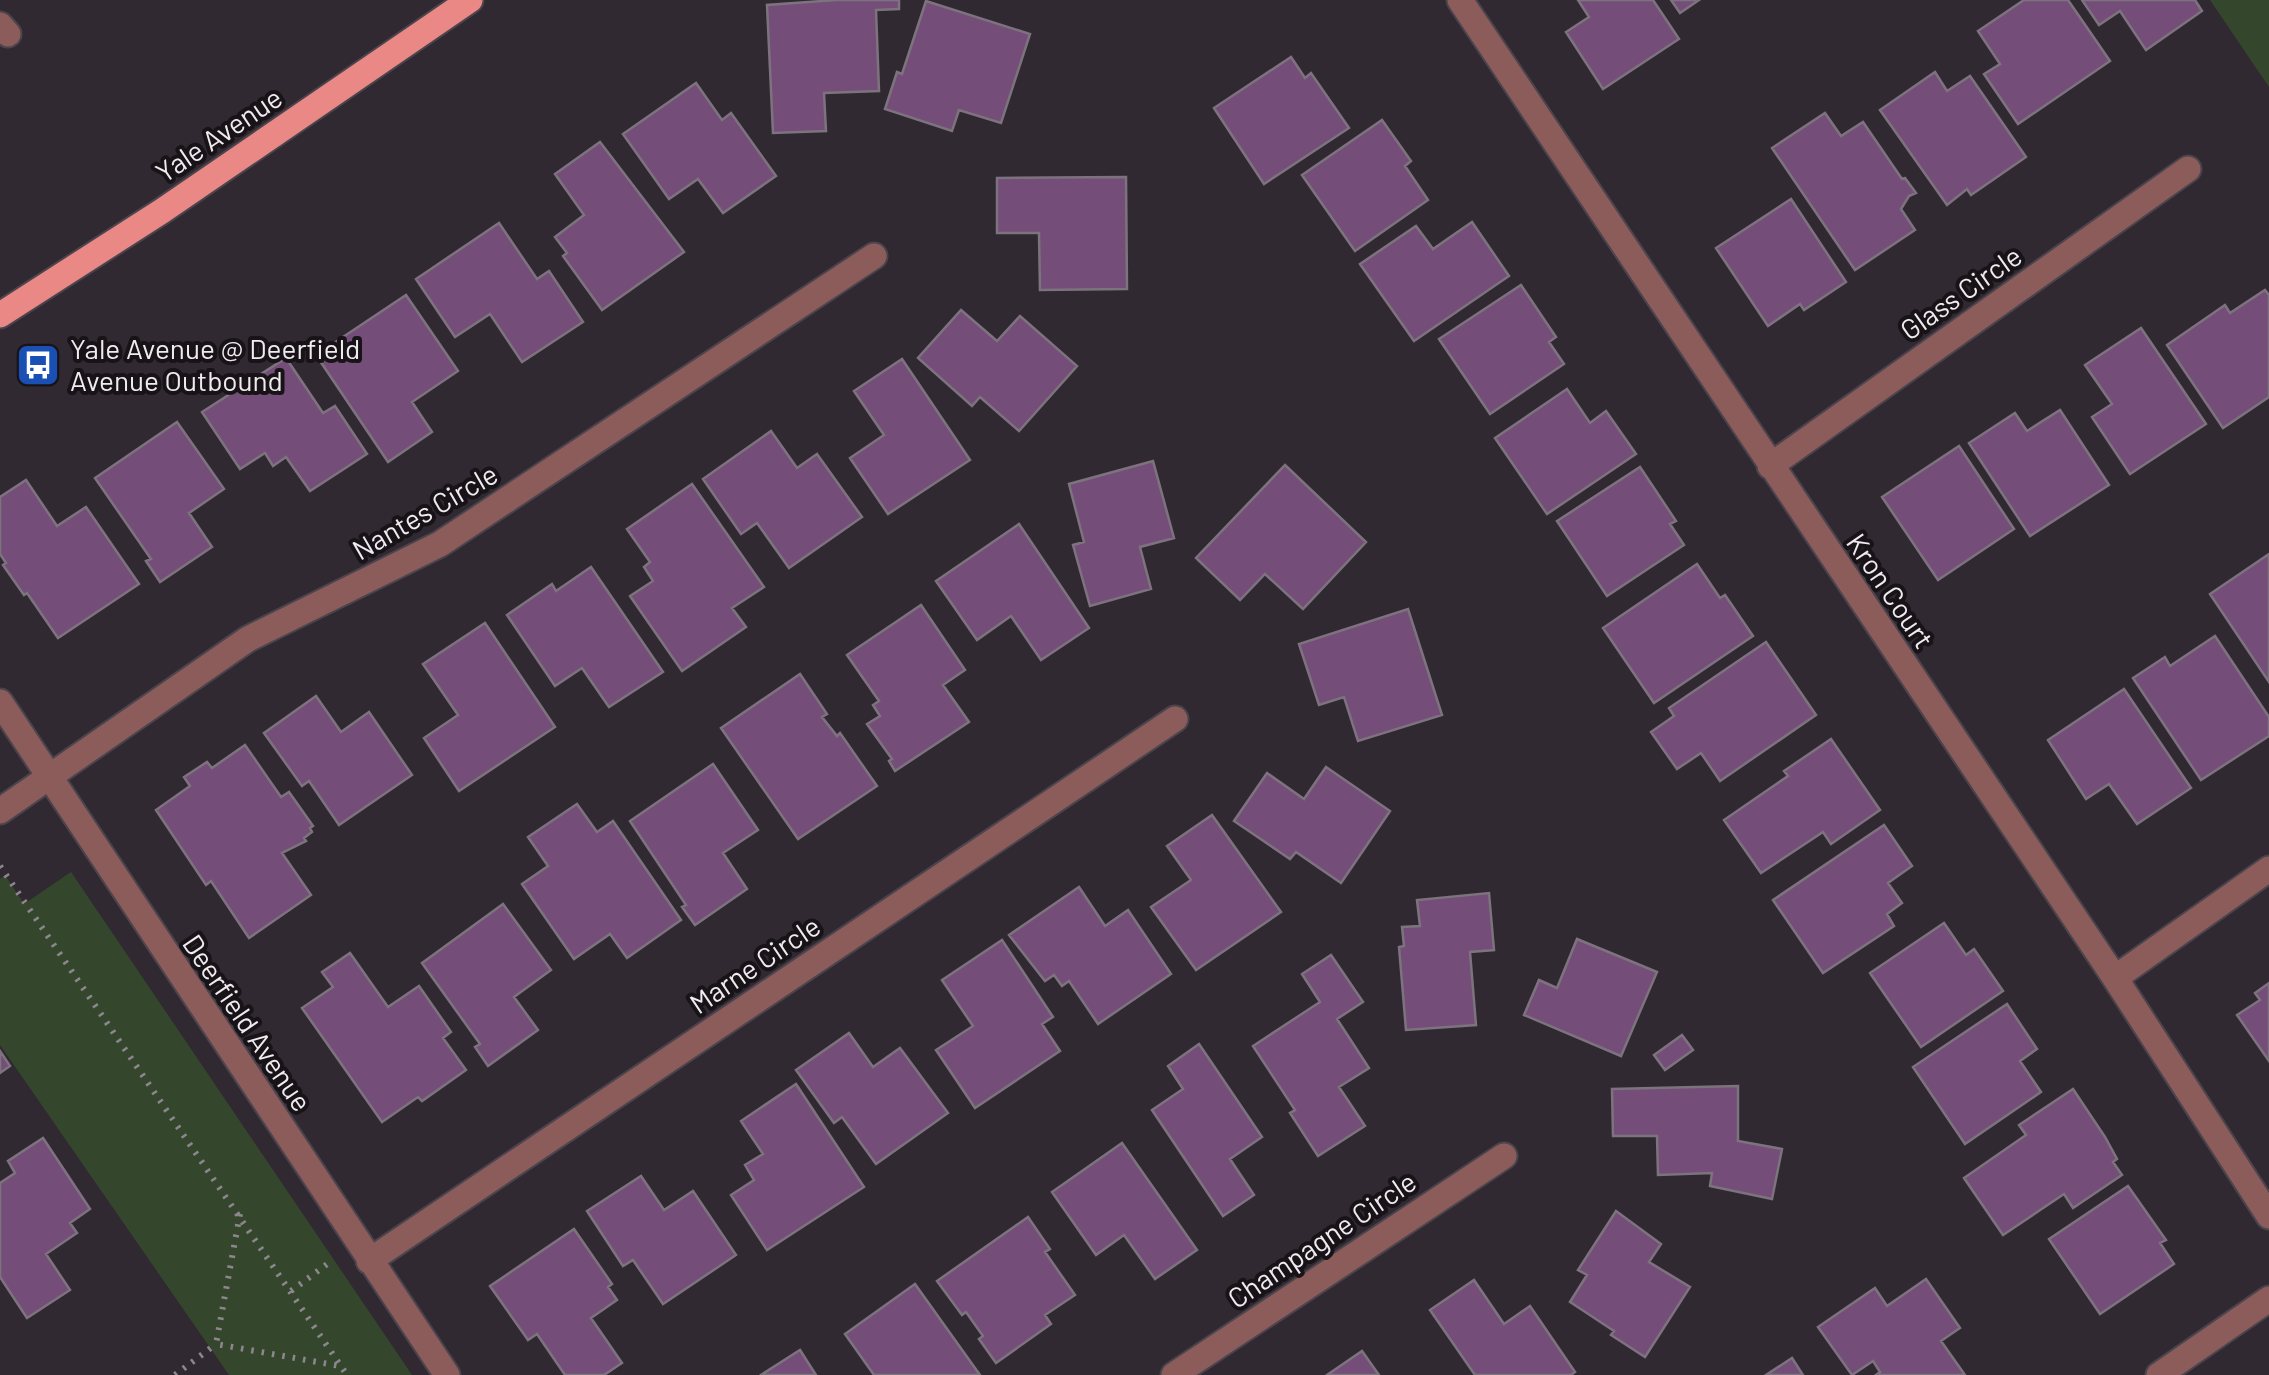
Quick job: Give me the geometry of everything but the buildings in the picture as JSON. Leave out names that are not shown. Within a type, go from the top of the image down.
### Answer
[{"type":"main road","name":"Yale Avenue","points":[[0,315],[470,0]]},
{"type":"street","name":"Kron Court","points":[[1460,0],[2269,1216]]},
{"type":"street","name":"Glass Circle","points":[[1770,466],[2188,168]]},
{"type":"street","name":"Nantes Circle","points":[[0,811],[248,639],[440,544],[874,256]]},
{"type":"street","name":"Deerfield Avenue","points":[[0,702],[447,1375]]},
{"type":"street","name":"Marne Circle","points":[[363,1252],[1175,720]]},
{"type":"street","points":[[2114,978],[2269,869]]},
{"type":"street","name":"Champagne Circle","points":[[1174,1375],[1504,1156]]},
{"type":"street","points":[[2159,1375],[2269,1299]]},
{"type":"path","points":[[0,866],[347,1375]]},
{"type":"path","points":[[175,1375],[216,1344],[240,1214]]},
{"type":"path","points":[[291,1291],[363,1252]]},
{"type":"path","points":[[216,1344],[341,1366]]},
{"type":"green space","points":[[2210,0],[2269,0],[2269,87]]},
{"type":"green space","points":[[71,872],[412,1375],[229,1375],[0,1045],[0,879],[5,875],[24,904]]},
{"type":"place","name":"Yale Avenue @ Deerfield Avenue Outbound","points":[[38,365]]}]
